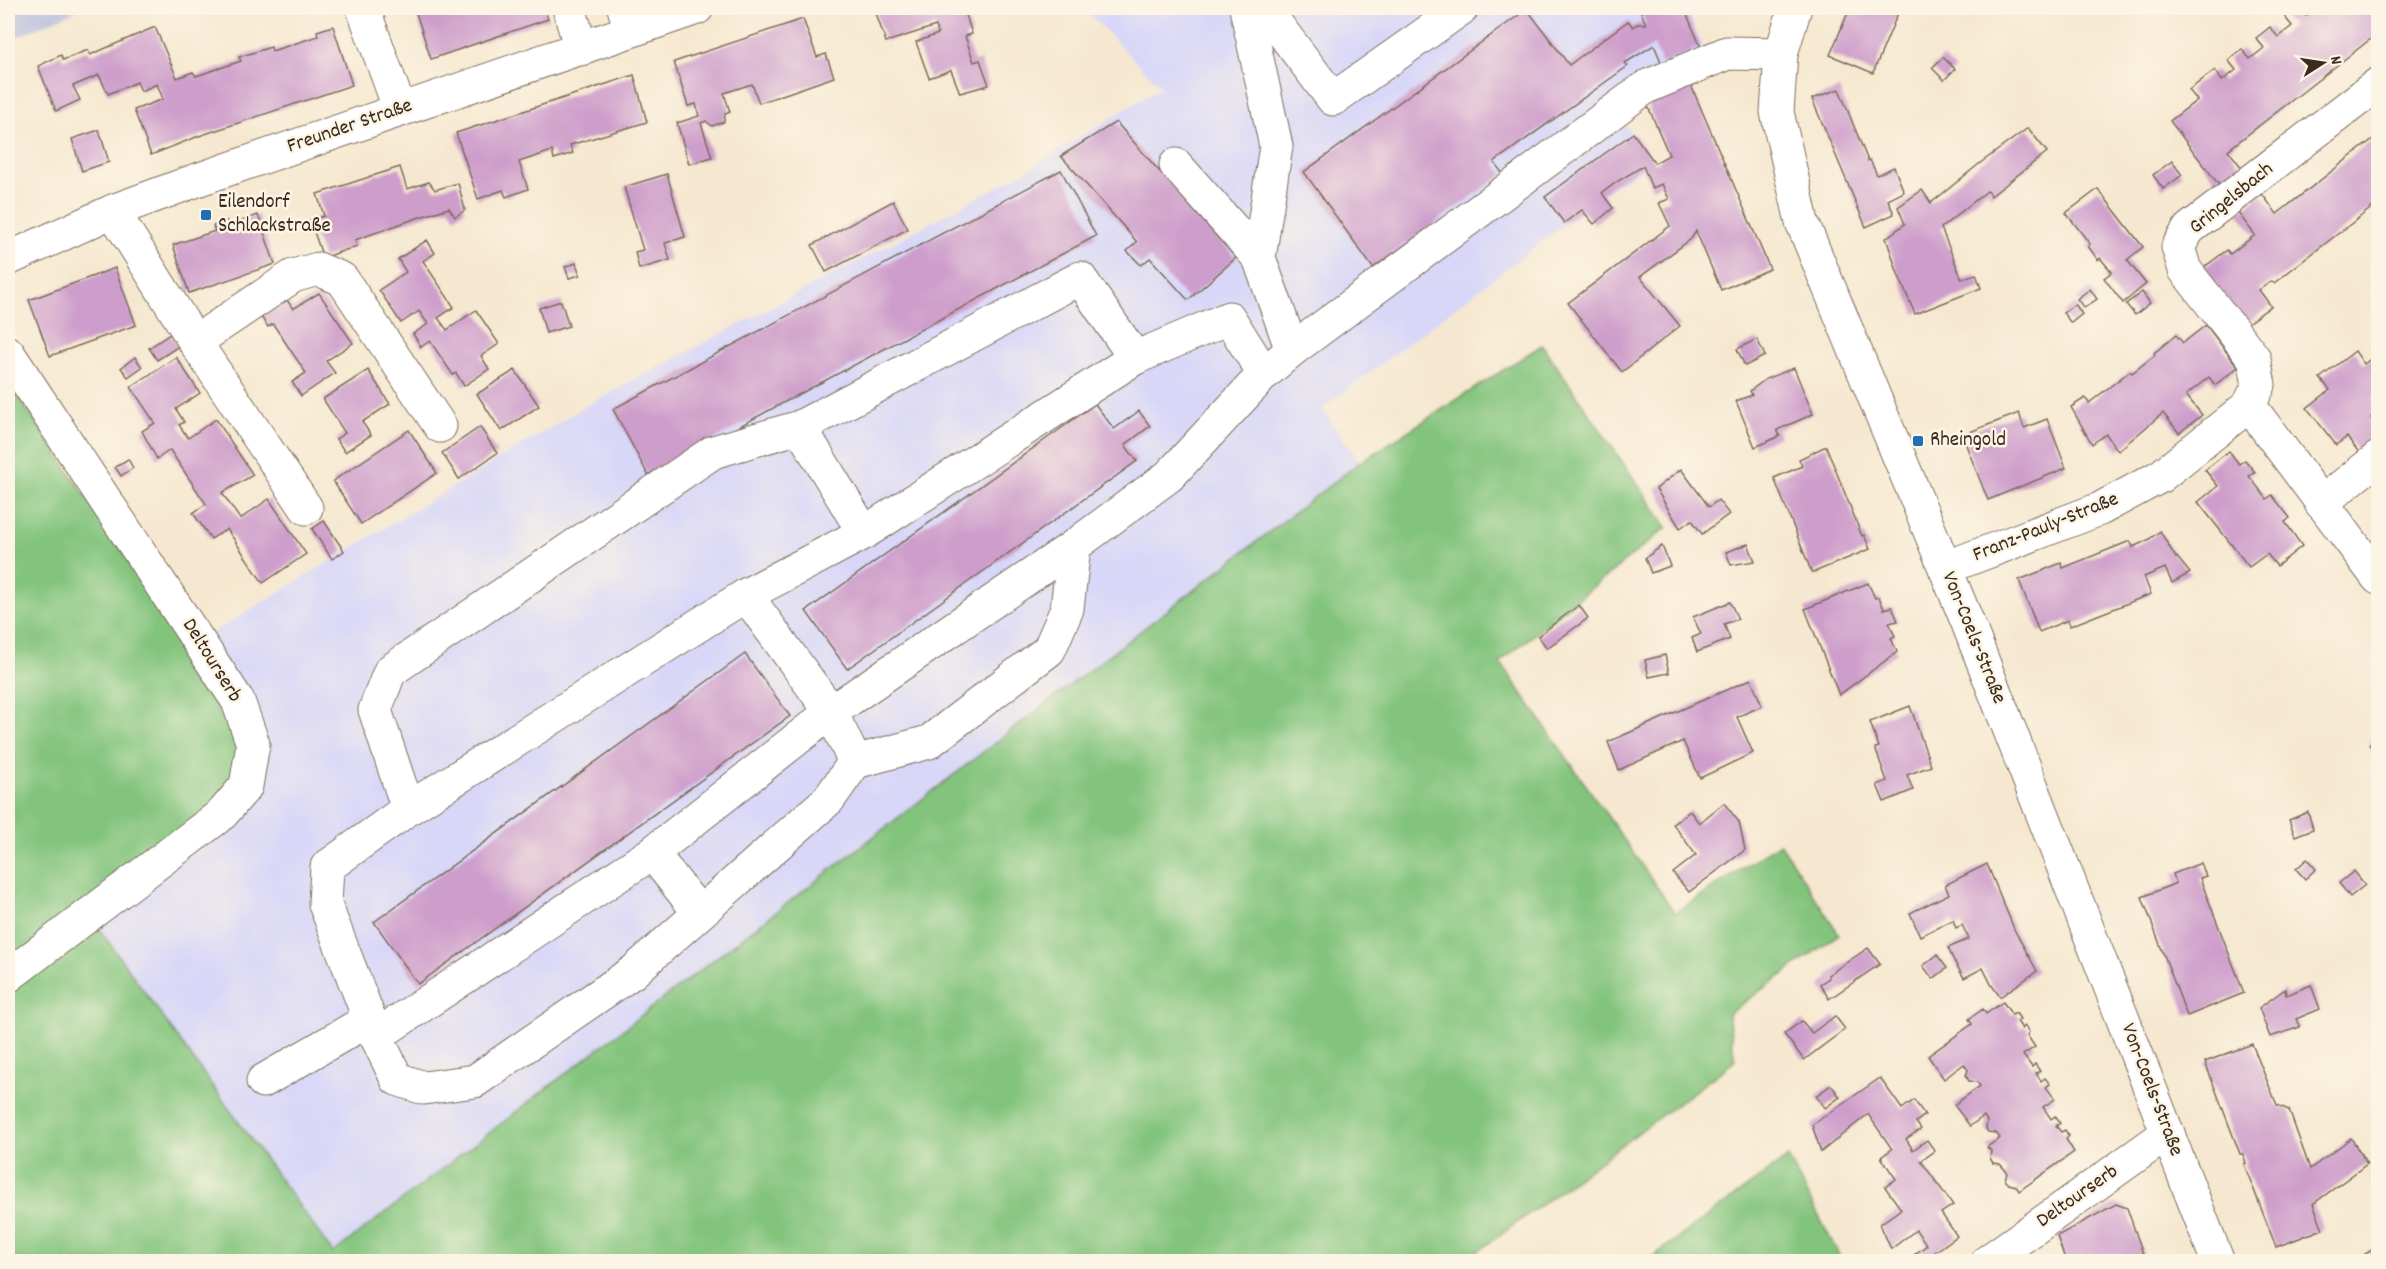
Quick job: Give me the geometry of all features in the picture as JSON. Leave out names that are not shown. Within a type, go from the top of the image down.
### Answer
[{"type":"main road","points":[[363,8],[400,110]]},
{"type":"main road","points":[[569,8],[581,49]]},
{"type":"main road","name":"Freunder Straße","points":[[8,259],[113,211],[581,49],[627,19],[697,8]]},
{"type":"main road","points":[[1246,8],[1276,146],[1259,258]]},
{"type":"main road","points":[[1264,8],[1333,99],[1462,8]]},
{"type":"main road","name":"Von-Coels-Straße","points":[[1795,8],[1781,54],[1777,112],[1802,222],[1945,568],[2218,1262]]},
{"type":"main road","points":[[263,1081],[373,1027],[652,853],[831,712],[1074,546],[1169,476],[1264,374],[1292,350],[1646,87],[1727,52],[1781,54]]},
{"type":"main road","name":"Gringelsbach","points":[[2249,405],[2259,385],[2254,358],[2186,270],[2178,247],[2189,229],[2379,84]]},
{"type":"main road","points":[[1176,165],[1259,258],[1292,350]]},
{"type":"main road","points":[[113,211],[195,342],[306,508]]},
{"type":"main road","points":[[195,342],[293,276],[318,269],[342,279],[440,426]]},
{"type":"main road","points":[[408,809],[375,710],[390,671],[713,452],[800,427],[1080,278],[1135,358]]},
{"type":"main road","points":[[1074,546],[1067,609],[1049,650],[929,742],[855,762],[829,800],[633,972],[475,1081],[424,1088],[397,1079],[373,1027],[325,904],[327,867],[408,809],[746,595],[864,533],[1135,358],[1229,318],[1264,374]]},
{"type":"main road","name":"Deltourserb","points":[[8,353],[238,701],[253,744],[246,786],[222,814],[8,976]]},
{"type":"main road","points":[[2249,405],[2379,578]]},
{"type":"main road","name":"Franz-Pauly-Straße","points":[[1945,568],[2100,509],[2161,476],[2249,405]]},
{"type":"main road","points":[[800,427],[864,533]]},
{"type":"main road","points":[[2321,503],[2379,458]]},
{"type":"main road","points":[[746,595],[831,712],[855,762]]},
{"type":"main road","points":[[652,853],[699,912]]},
{"type":"main road","name":"Deltourserb","points":[[1987,1262],[2168,1133]]},
{"type":"shaded area","points":[[8,8],[82,8],[8,41]]},
{"type":"shaded area","points":[[1083,8],[1548,8],[1551,11],[1558,8],[1686,8],[1703,48],[1621,119],[1654,162],[1620,182],[1322,409],[1360,462],[333,1253],[97,926],[207,636],[586,406],[1023,173],[1161,87]]},
{"type":"green space","points":[[1542,345],[1667,527],[1500,662],[1675,913],[1780,843],[1839,934],[1728,1014],[1735,1061],[1465,1261],[8,1261],[8,381],[228,707],[239,745],[232,784],[97,926],[333,1253],[1360,462]]},
{"type":"green space","points":[[1788,1157],[1842,1261],[1647,1261]]},
{"type":"building","points":[[422,8],[544,8],[548,19],[431,59],[415,10]]},
{"type":"building","points":[[874,8],[987,8],[966,15],[972,34],[965,36],[974,62],[980,60],[989,85],[960,93],[951,70],[929,78],[916,42],[938,34],[936,26],[886,42]]},
{"type":"building","points":[[1639,8],[1684,8],[1701,47],[1662,64],[1654,45],[1625,63],[1628,66],[1494,162],[1503,174],[1373,268],[1304,172],[1527,9],[1569,65],[1628,21],[1633,27],[1637,24],[1646,24]]},
{"type":"building","points":[[1850,8],[1900,8],[1873,73],[1830,55]]},
{"type":"building","points":[[2300,8],[2306,16],[2316,8],[2378,8],[2378,45],[2372,38],[2228,150],[2242,168],[2219,185],[2170,121],[2197,100],[2189,90],[2215,70],[2222,81],[2236,70],[2228,60],[2242,49],[2250,59],[2264,48],[2256,38],[2270,27],[2278,37],[2292,26],[2284,16]]},
{"type":"building","points":[[803,19],[817,57],[826,54],[834,77],[759,103],[752,84],[724,93],[730,112],[725,114],[724,122],[712,126],[706,121],[701,123],[712,157],[689,164],[677,123],[699,116],[696,104],[688,106],[674,62]]},
{"type":"building","points":[[333,26],[352,85],[199,136],[151,155],[134,110],[163,99],[157,84],[141,91],[137,82],[108,94],[99,75],[73,86],[80,100],[56,111],[38,66],[61,55],[63,60],[88,50],[90,55],[155,27],[177,78],[193,72],[196,76],[241,61],[239,57],[271,47],[272,51],[318,36],[317,31]]},
{"type":"building","points":[[1943,57],[1955,69],[1944,80],[1932,68]]},
{"type":"building","points":[[634,75],[647,122],[570,145],[573,153],[554,159],[552,151],[519,162],[528,189],[506,197],[503,190],[478,199],[456,133]]},
{"type":"building","points":[[1690,83],[1770,269],[1721,290],[1696,231],[1691,239],[1640,277],[1680,326],[1622,372],[1568,303],[1670,226],[1659,203],[1669,199],[1662,184],[1652,188],[1643,166],[1602,193],[1613,208],[1594,224],[1582,210],[1564,223],[1545,197],[1633,133],[1655,163],[1669,155],[1646,102]]},
{"type":"building","points":[[1839,89],[1868,161],[1870,160],[1877,175],[1894,167],[1904,192],[1888,200],[1894,214],[1866,227],[1812,99]]},
{"type":"building","points":[[1116,122],[1236,258],[1188,300],[1150,258],[1141,265],[1127,251],[1137,242],[1061,156]]},
{"type":"building","points":[[2028,128],[2047,152],[1991,196],[1987,191],[1941,228],[1962,279],[1976,274],[1981,288],[1915,314],[1886,238],[1905,224],[1898,207],[1922,190],[1931,203]]},
{"type":"building","points":[[99,130],[109,162],[82,171],[72,139]]},
{"type":"building","points":[[2378,135],[2378,203],[2274,283],[2272,281],[2259,290],[2271,306],[2245,325],[2203,268],[2227,250],[2230,254],[2255,235],[2238,213],[2262,194],[2277,214]]},
{"type":"building","points":[[2172,161],[2182,175],[2163,189],[2153,175]]},
{"type":"building","points":[[400,167],[407,189],[429,182],[435,190],[458,183],[465,210],[455,217],[449,208],[417,218],[355,240],[357,246],[323,258],[310,220],[324,216],[317,194]]},
{"type":"building","points":[[1061,170],[1096,236],[648,475],[613,409]]},
{"type":"building","points":[[667,174],[685,237],[665,243],[670,260],[639,269],[635,252],[643,250],[624,187]]},
{"type":"building","points":[[2098,189],[2143,247],[2127,260],[2146,284],[2123,303],[2104,278],[2112,272],[2100,258],[2098,260],[2088,246],[2090,244],[2066,213]]},
{"type":"building","points":[[893,201],[908,229],[826,272],[812,245]]},
{"type":"building","points":[[258,215],[275,264],[189,293],[173,245],[215,231],[213,226],[227,221],[228,226]]},
{"type":"building","points":[[427,240],[435,253],[423,261],[454,307],[438,318],[447,330],[476,310],[499,344],[481,356],[489,369],[464,386],[456,373],[453,375],[430,341],[421,347],[413,334],[428,324],[419,311],[401,323],[379,290],[406,272],[398,259]]},
{"type":"building","points":[[576,263],[580,275],[569,278],[565,267]]},
{"type":"building","points":[[115,268],[136,325],[50,356],[29,300]]},
{"type":"building","points":[[2090,289],[2097,299],[2084,308],[2077,299]]},
{"type":"building","points":[[2142,292],[2150,303],[2135,315],[2126,304]]},
{"type":"building","points":[[319,293],[353,343],[326,361],[335,373],[301,396],[292,382],[306,373],[273,324],[268,327],[259,314],[285,297],[293,309]]},
{"type":"building","points":[[561,301],[569,326],[546,333],[539,308]]},
{"type":"building","points":[[2075,304],[2082,314],[2071,323],[2063,313]]},
{"type":"building","points":[[2206,325],[2238,367],[2215,385],[2209,377],[2186,395],[2202,415],[2179,433],[2163,413],[2118,451],[2106,434],[2092,444],[2071,407],[2085,398],[2089,403],[2130,371],[2132,373],[2176,335],[2183,343]]},
{"type":"building","points":[[170,334],[179,346],[157,360],[149,348]]},
{"type":"building","points":[[1757,339],[1765,356],[1745,366],[1737,349]]},
{"type":"building","points":[[2378,342],[2378,394],[2372,398],[2378,407],[2378,412],[2371,418],[2378,428],[2378,441],[2361,455],[2347,437],[2336,445],[2307,408],[2330,390],[2320,378],[2355,351],[2364,364],[2377,354],[2371,347]]},
{"type":"building","points":[[135,357],[142,367],[128,377],[121,368]]},
{"type":"building","points":[[176,357],[200,393],[176,409],[184,422],[179,425],[188,438],[216,419],[253,475],[222,493],[240,519],[269,499],[306,554],[263,583],[227,529],[211,539],[193,513],[206,504],[170,450],[157,459],[142,431],[155,423],[131,387]]},
{"type":"building","points":[[1794,368],[1813,414],[1777,430],[1780,436],[1755,447],[1736,401],[1752,395],[1750,391],[1766,379]]},
{"type":"building","points":[[368,370],[390,404],[362,422],[371,435],[345,452],[336,439],[345,433],[323,399]]},
{"type":"building","points":[[515,370],[539,406],[501,431],[477,394]]},
{"type":"building","points":[[1095,404],[1114,429],[1139,411],[1150,426],[1125,445],[1137,461],[847,669],[806,611]]},
{"type":"building","points":[[2019,413],[2024,428],[2047,419],[2066,468],[1988,500],[1962,435]]},
{"type":"building","points":[[480,427],[497,453],[459,479],[442,453]]},
{"type":"building","points":[[409,430],[437,473],[361,524],[333,481]]},
{"type":"building","points":[[1826,446],[1862,536],[1864,535],[1870,549],[1812,573],[1774,478],[1802,466],[1799,459]]},
{"type":"building","points":[[2229,451],[2239,464],[2245,460],[2255,472],[2249,476],[2267,499],[2272,495],[2290,518],[2285,522],[2302,546],[2277,566],[2267,554],[2249,567],[2198,502],[2218,486],[2205,470]]},
{"type":"building","points":[[128,459],[133,468],[121,476],[115,467]]},
{"type":"building","points":[[1681,469],[1709,507],[1718,500],[1729,514],[1702,534],[1692,520],[1680,528],[1656,489]]},
{"type":"building","points":[[324,521],[344,551],[332,559],[312,529]]},
{"type":"building","points":[[2160,531],[2176,558],[2190,573],[2172,583],[2165,568],[2144,577],[2151,594],[2070,626],[2068,620],[2039,632],[2019,580],[2061,563],[2063,568],[2130,541],[2133,547]]},
{"type":"building","points":[[1748,544],[1755,561],[1731,565],[1726,552]]},
{"type":"building","points":[[1662,546],[1670,566],[1651,573],[1645,558]]},
{"type":"building","points":[[1868,583],[1875,598],[1879,597],[1884,609],[1892,607],[1898,621],[1889,623],[1895,636],[1891,638],[1897,652],[1839,695],[1805,609]]},
{"type":"building","points":[[1730,602],[1738,619],[1724,624],[1730,639],[1697,652],[1692,638],[1701,634],[1693,617]]},
{"type":"building","points":[[1579,605],[1588,618],[1547,648],[1538,636]]},
{"type":"building","points":[[745,654],[790,716],[418,984],[374,922]]},
{"type":"building","points":[[1665,655],[1669,673],[1649,677],[1645,660]]},
{"type":"building","points":[[1751,679],[1762,706],[1737,717],[1753,753],[1700,778],[1683,741],[1619,770],[1608,742]]},
{"type":"building","points":[[1910,706],[1931,766],[1907,775],[1913,790],[1884,802],[1877,785],[1887,781],[1875,748],[1879,747],[1870,722]]},
{"type":"building","points":[[2378,736],[2378,757],[2369,744]]},
{"type":"building","points":[[1724,803],[1739,822],[1745,850],[1689,892],[1673,873],[1696,855],[1673,824],[1690,811],[1699,823]]},
{"type":"building","points":[[2308,812],[2313,829],[2295,836],[2289,820]]},
{"type":"building","points":[[2307,859],[2316,869],[2305,879],[2296,869]]},
{"type":"building","points":[[2201,863],[2206,876],[2200,878],[2244,993],[2187,1016],[2142,897],[2176,883],[2173,874]]},
{"type":"building","points":[[1987,864],[2015,931],[2037,971],[2000,997],[1983,968],[1964,978],[1954,961],[1948,948],[1969,939],[1962,925],[1956,928],[1953,920],[1920,936],[1910,913],[1949,894],[1945,885]]},
{"type":"building","points":[[2354,871],[2365,885],[2350,897],[2339,883]]},
{"type":"building","points":[[1868,948],[1880,964],[1829,999],[1820,984],[1829,978],[1828,975]]},
{"type":"building","points":[[1937,955],[1947,968],[1933,979],[1923,966]]},
{"type":"building","points":[[2311,985],[2320,1009],[2296,1019],[2300,1027],[2270,1037],[2259,1008],[2285,989],[2286,995]]},
{"type":"building","points":[[2003,1002],[2012,1015],[2016,1013],[2020,1019],[2017,1021],[2022,1029],[2025,1026],[2029,1032],[2027,1035],[2035,1047],[2023,1055],[2032,1067],[2035,1064],[2040,1071],[2036,1073],[2041,1081],[2045,1078],[2050,1084],[2046,1087],[2055,1099],[2043,1107],[2051,1119],[2055,1116],[2060,1123],[2056,1126],[2061,1132],[2065,1130],[2069,1136],[2066,1139],[2074,1152],[2019,1191],[2016,1186],[2005,1180],[2007,1172],[2000,1164],[1993,1163],[1990,1158],[1991,1151],[1987,1147],[2000,1138],[1996,1133],[1988,1132],[1984,1116],[1970,1126],[1954,1105],[1980,1086],[1977,1082],[1969,1081],[1966,1076],[1968,1070],[1964,1064],[1944,1079],[1928,1056],[1972,1024],[1969,1019],[1983,1009],[1986,1014]]},
{"type":"building","points":[[1835,1016],[1845,1029],[1804,1060],[1784,1034],[1802,1021],[1812,1033]]},
{"type":"building","points":[[2252,1044],[2277,1105],[2289,1110],[2310,1169],[2351,1138],[2367,1164],[2313,1204],[2323,1229],[2276,1247],[2244,1164],[2246,1163],[2243,1154],[2240,1154],[2205,1062]]},
{"type":"building","points":[[1880,1078],[1902,1109],[1914,1100],[1925,1115],[1916,1122],[1921,1129],[1906,1139],[1913,1150],[1927,1140],[1935,1151],[1921,1161],[1953,1205],[1941,1213],[1957,1236],[1921,1262],[1915,1254],[1927,1245],[1916,1230],[1891,1249],[1880,1224],[1901,1209],[1885,1187],[1896,1179],[1881,1157],[1892,1149],[1868,1114],[1821,1152],[1812,1125]]},
{"type":"building","points":[[1831,1085],[1840,1097],[1825,1108],[1816,1096]]},
{"type":"building","points":[[2116,1204],[2127,1208],[2146,1262],[2066,1262],[2057,1236]]},
{"type":"building","points":[[2378,1246],[2378,1262],[2365,1262],[2362,1256]]},
{"type":"place","name":"Eilendorf Schlackstraße","points":[[206,215]]},
{"type":"place","name":"Rheingold","points":[[1918,441]]}]
